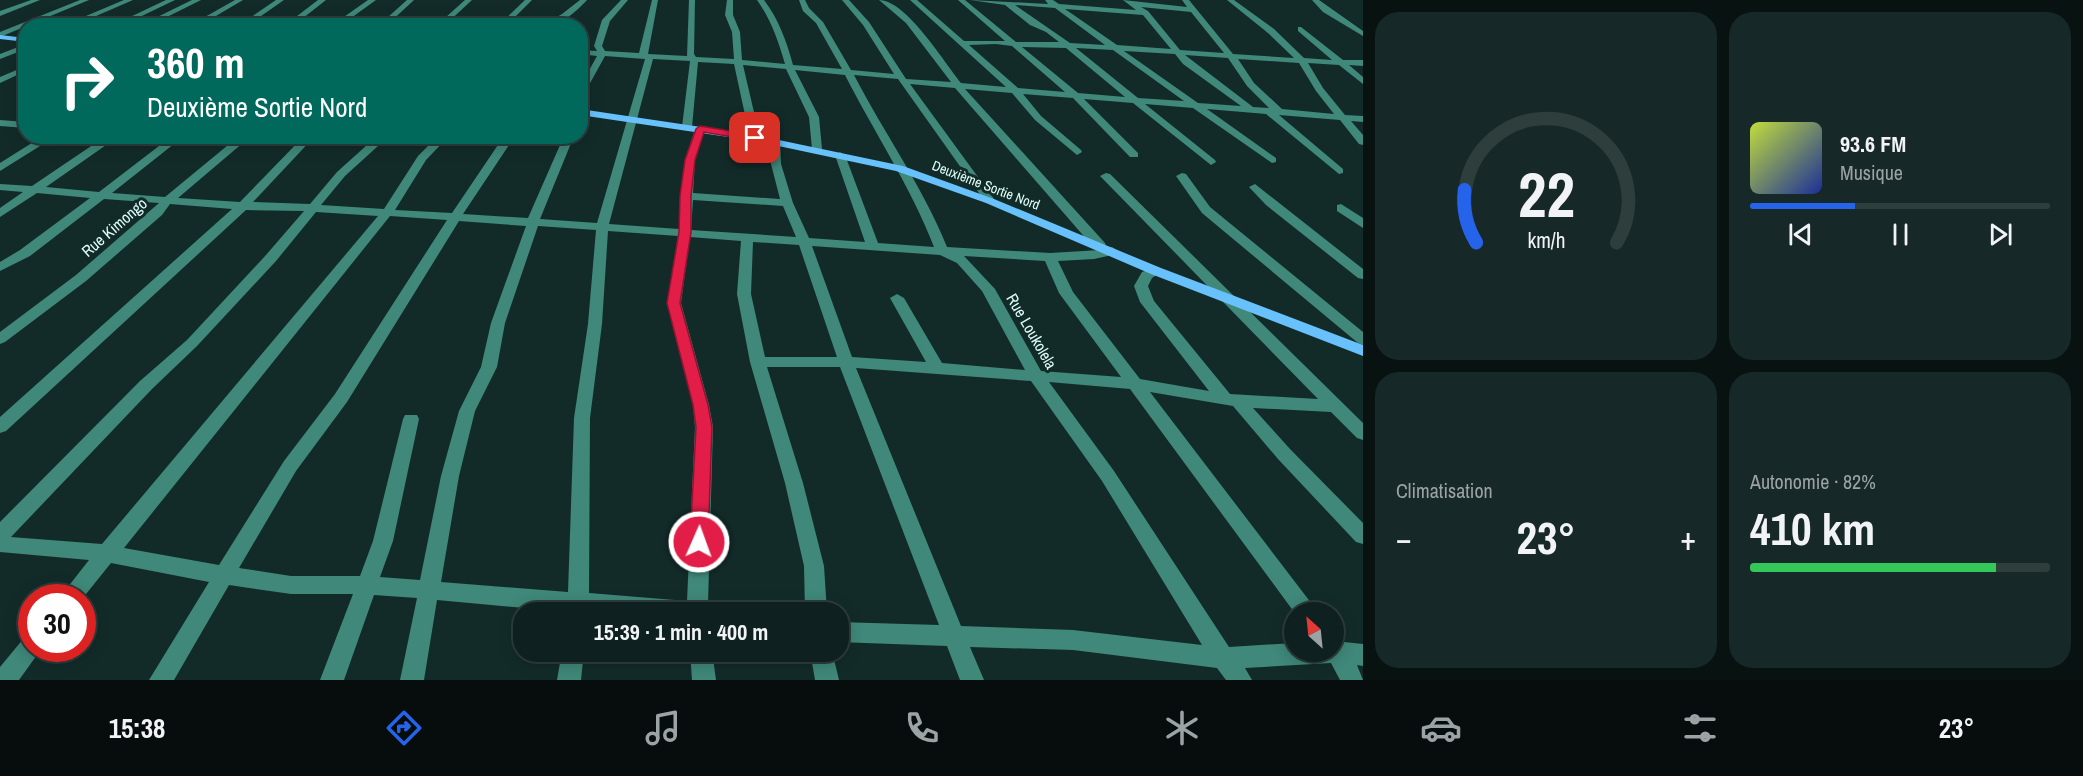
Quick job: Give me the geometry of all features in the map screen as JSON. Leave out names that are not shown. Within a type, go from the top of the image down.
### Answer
[{"type":"main road","points":[[0,36],[18,39]]},
{"type":"main road","name":"Deuxième Sortie Nord","points":[[588,111],[755,138],[899,168],[990,201],[1156,271],[1363,351]]},
{"type":"street","points":[[0,14],[36,0]]},
{"type":"street","points":[[43,18],[86,0]]},
{"type":"street","points":[[85,18],[130,0]]},
{"type":"street","points":[[132,18],[172,0]]},
{"type":"street","points":[[159,18],[198,0]]},
{"type":"street","points":[[207,18],[240,0]]},
{"type":"street","points":[[254,18],[281,0]]},
{"type":"street","points":[[298,18],[323,0]]},
{"type":"street","points":[[346,18],[373,0]]},
{"type":"street","points":[[390,18],[411,0]]},
{"type":"street","points":[[448,18],[468,0]]},
{"type":"street","points":[[510,18],[529,0]]},
{"type":"street","points":[[561,18],[584,0]]},
{"type":"street","points":[[602,53],[598,46],[606,20],[625,0]]},
{"type":"street","points":[[579,602],[582,418],[595,324],[602,227],[632,119],[646,57],[655,0]]},
{"type":"street","points":[[692,0],[690,54],[694,60],[690,114],[694,128],[686,196],[685,232],[674,303],[701,405],[704,427],[699,602]]},
{"type":"street","points":[[729,0],[729,15],[736,32],[738,62],[755,138]]},
{"type":"street","points":[[760,0],[772,16],[790,67],[814,117],[817,150]]},
{"type":"street","points":[[802,0],[806,9],[819,22],[848,71],[899,168],[929,218],[942,251]]},
{"type":"street","points":[[845,0],[866,24],[901,79],[990,201]]},
{"type":"street","points":[[882,0],[909,21],[972,104],[1100,246]]},
{"type":"street","points":[[913,0],[1017,92],[1038,118],[1077,152]]},
{"type":"street","points":[[961,0],[1076,96],[1134,155]]},
{"type":"street","points":[[973,0],[1073,3],[1145,13]]},
{"type":"street","points":[[1185,0],[1272,110],[1339,171]]},
{"type":"street","points":[[1230,0],[1271,31],[1302,61],[1319,89],[1363,142]]},
{"type":"street","points":[[1315,0],[1326,10],[1361,31]]},
{"type":"street","points":[[1005,1],[1033,23],[1049,30],[1065,46],[1211,162]]},
{"type":"street","points":[[1051,2],[1272,160]]},
{"type":"street","points":[[1128,2],[1191,10]]},
{"type":"street","points":[[1128,2],[1145,13],[1186,62],[1250,108]]},
{"type":"street","points":[[0,36],[18,28]]},
{"type":"street","points":[[1301,29],[1363,81]]},
{"type":"street","points":[[924,39],[936,39]]},
{"type":"street","points":[[948,39],[961,42],[1115,47],[1302,61],[1363,63]]},
{"type":"street","points":[[0,57],[18,49]]},
{"type":"street","points":[[588,52],[848,71],[1017,92],[1250,108],[1363,119]]},
{"type":"street","points":[[588,79],[602,53]]},
{"type":"street","points":[[0,80],[18,72]]},
{"type":"street","points":[[0,123],[18,124]]},
{"type":"street","points":[[0,132],[18,125]]},
{"type":"street","points":[[776,142],[778,174],[787,203],[804,241],[846,362],[972,680]]},
{"type":"street","points":[[0,168],[38,144]]},
{"type":"street","points":[[0,213],[102,144]]},
{"type":"street","points":[[0,267],[25,253],[168,144]]},
{"type":"street","name":"Rue Kimongo","points":[[0,339],[81,278],[158,212],[167,201],[236,144]]},
{"type":"street","points":[[0,427],[243,206],[302,144]]},
{"type":"street","points":[[0,535],[146,385],[192,343],[341,174],[375,144]]},
{"type":"street","points":[[81,584],[387,213],[422,158],[436,144]]},
{"type":"street","points":[[160,680],[290,466],[340,398],[505,144]]},
{"type":"street","points":[[412,680],[450,476],[467,411],[489,367],[498,323],[533,222],[566,144]]},
{"type":"street","points":[[840,155],[872,245]]},
{"type":"street","points":[[1106,176],[1363,434]]},
{"type":"street","points":[[1182,176],[1206,210],[1363,340]]},
{"type":"street","points":[[0,187],[38,188],[99,196],[167,201],[456,217],[942,251],[1050,257],[1094,255],[1113,251]]},
{"type":"street","points":[[1255,187],[1270,203],[1363,275]]},
{"type":"street","points":[[686,196],[787,203]]},
{"type":"street","points":[[1341,208],[1363,224]]},
{"type":"street","points":[[747,239],[744,294],[758,362],[794,483],[814,566],[816,602]]},
{"type":"street","name":"Rue Loukolela","points":[[942,251],[962,260],[988,289],[1036,376],[1108,476],[1223,658],[1240,680]]},
{"type":"street","points":[[1050,257],[1066,293],[1299,602]]},
{"type":"street","points":[[1156,271],[1147,274],[1141,286],[1147,302],[1232,400],[1363,537]]},
{"type":"street","points":[[897,298],[937,368]]},
{"type":"street","points":[[758,362],[846,362],[937,368],[1135,384],[1232,400],[1335,406]]},
{"type":"street","points":[[333,680],[383,541],[411,419]]},
{"type":"street","points":[[0,544],[105,554],[222,576],[291,585],[367,585],[529,602]]},
{"type":"street","points":[[849,632],[1073,640],[1223,658],[1284,653]]},
{"type":"street","points":[[1344,651],[1363,655]]},
{"type":"street","points":[[4,680],[19,662]]},
{"type":"street","points":[[569,680],[571,662]]},
{"type":"street","points":[[702,662],[704,680]]},
{"type":"street","points":[[823,662],[826,680]]},
{"type":"street","points":[[1343,662],[1353,680]]},
{"type":"route","points":[[699,542],[704,427],[701,405],[674,303],[685,232],[690,160],[700,129],[755,138]]}]
